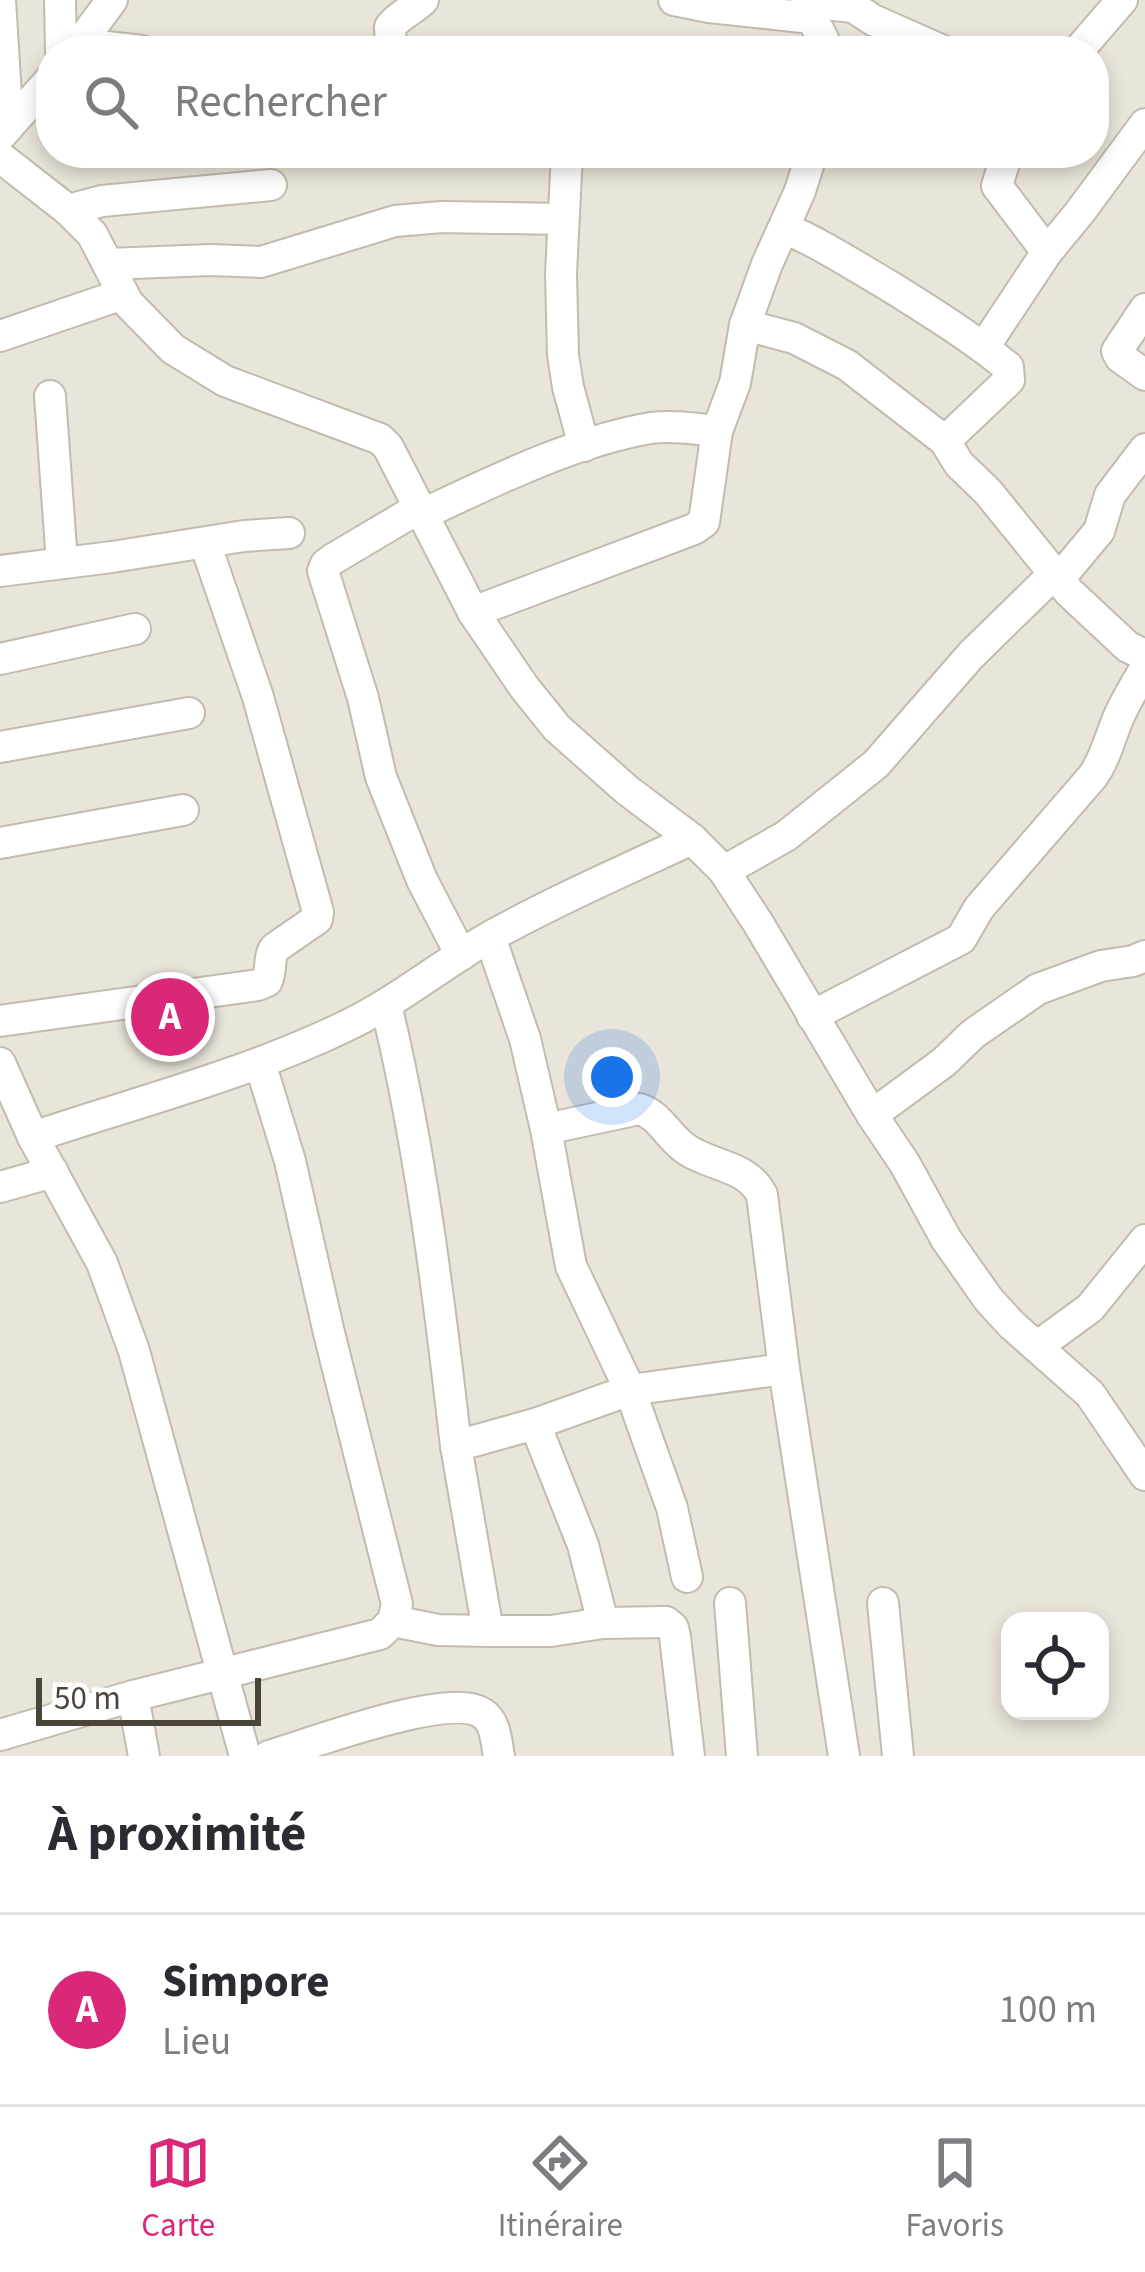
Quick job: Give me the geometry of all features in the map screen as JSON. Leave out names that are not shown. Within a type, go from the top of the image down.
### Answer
[{"type":"street","points":[[0,0],[3,150],[92,234],[128,303],[173,349],[225,381],[380,439],[388,447],[473,612],[524,687],[557,728],[724,871],[989,1300],[1090,1394],[1145,1475]]},
{"type":"street","points":[[59,0],[69,36]]},
{"type":"street","points":[[83,36],[112,0]]},
{"type":"street","points":[[391,36],[390,27],[397,18],[423,0]]},
{"type":"street","points":[[674,0],[709,7],[853,7],[909,36]]},
{"type":"street","points":[[1091,36],[1122,0]]},
{"type":"street","points":[[808,9],[822,36]]},
{"type":"street","points":[[3,150],[36,101]]},
{"type":"street","points":[[984,347],[1047,252],[1145,124]]},
{"type":"street","points":[[566,168],[563,355],[584,446]]},
{"type":"street","points":[[473,612],[704,522],[716,431],[735,382],[746,325],[807,168]]},
{"type":"street","points":[[1002,168],[997,186],[1047,252]]},
{"type":"street","points":[[68,210],[102,201],[271,185]]},
{"type":"street","points":[[108,264],[261,262],[363,229],[419,219],[563,219]]},
{"type":"street","points":[[784,228],[819,243],[1008,367],[1009,380],[945,441]]},
{"type":"street","points":[[0,337],[123,294]]},
{"type":"street","points":[[1145,309],[1117,351],[1145,376]]},
{"type":"street","points":[[746,325],[794,338],[847,364],[945,441],[959,464],[1057,576],[1108,630],[1145,655]]},
{"type":"street","points":[[50,396],[62,563]]},
{"type":"street","points":[[461,955],[422,880],[380,777],[363,698],[323,571],[326,564],[421,511],[584,446],[656,427],[716,431]]},
{"type":"street","points":[[724,871],[785,836],[875,764],[971,655],[1099,531],[1110,495],[1145,449]]},
{"type":"street","points":[[0,571],[289,533]]},
{"type":"street","points":[[0,1021],[258,985],[267,981],[275,948],[317,919],[258,697],[205,543]]},
{"type":"street","points":[[0,658],[135,629]]},
{"type":"street","points":[[812,1016],[961,939],[979,908],[1100,766],[1121,710],[1145,668]]},
{"type":"street","points":[[0,747],[189,713]]},
{"type":"street","points":[[0,842],[183,809]]},
{"type":"street","points":[[33,1138],[193,1088],[344,1028],[490,937],[692,839]]},
{"type":"street","points":[[490,937],[525,1039],[571,1266],[630,1390],[672,1508],[687,1577]]},
{"type":"street","points":[[872,1115],[1028,995],[1101,966],[1145,956]]},
{"type":"street","points":[[386,1005],[423,1186],[456,1445],[488,1631]]},
{"type":"street","points":[[0,1735],[380,1634],[393,1621],[397,1604],[290,1161],[260,1063]]},
{"type":"street","points":[[3,1079],[102,1263],[134,1351],[245,1756]]},
{"type":"street","points":[[546,1129],[639,1108],[651,1112],[685,1149],[755,1181],[761,1195],[844,1756]]},
{"type":"street","points":[[0,1187],[53,1172]]},
{"type":"street","points":[[1038,1346],[1090,1308],[1145,1240]]},
{"type":"street","points":[[456,1445],[535,1424],[630,1390],[784,1369]]},
{"type":"street","points":[[535,1424],[583,1545],[603,1623]]},
{"type":"street","points":[[730,1603],[742,1756]]},
{"type":"street","points":[[883,1603],[898,1756]]},
{"type":"street","points":[[393,1621],[438,1630],[488,1631],[666,1622],[674,1628],[688,1756]]},
{"type":"street","points":[[133,1696],[144,1756]]},
{"type":"street","points":[[269,1756],[398,1716],[459,1705],[482,1713],[493,1726],[499,1756]]},
{"type":"shaded area","points":[[0,0],[1145,0],[1145,1756],[0,1756]]},
{"type":"place","name":"Simpore","points":[[170,1017]]}]
